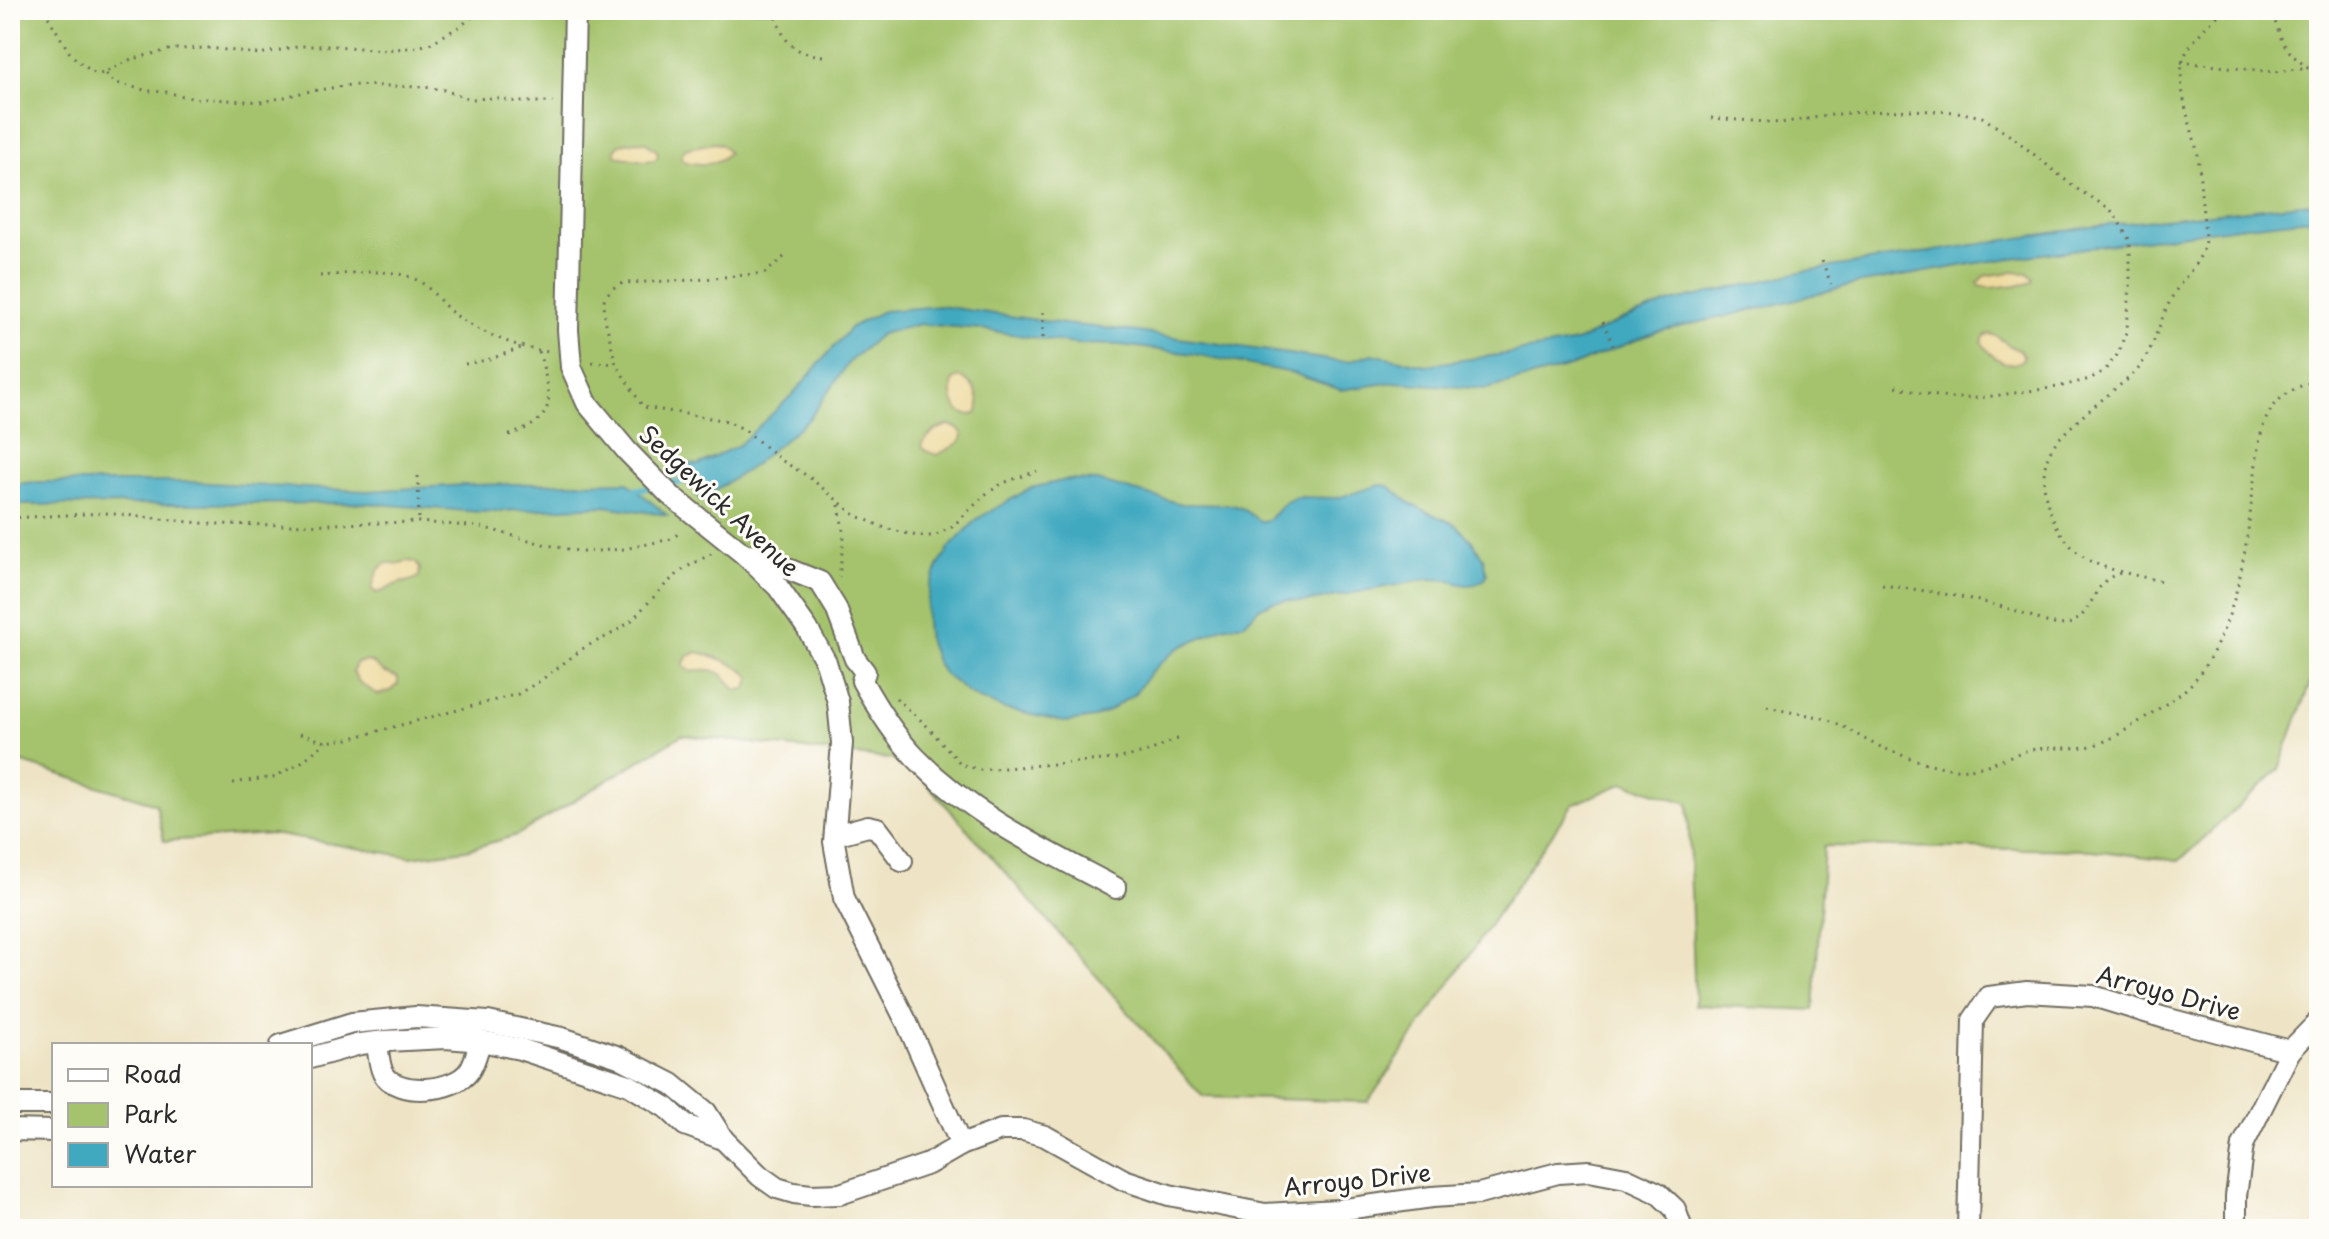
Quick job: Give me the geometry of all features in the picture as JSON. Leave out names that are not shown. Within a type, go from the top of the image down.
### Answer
[{"type":"street","name":"Sedgewick Avenue","points":[[575,10],[568,330],[571,367],[587,403],[627,451],[663,487],[778,587],[826,662],[838,702],[842,743],[835,835],[837,870],[844,898],[907,1023],[961,1145]]},
{"type":"street","points":[[738,550],[766,556],[785,568],[820,582],[836,608],[855,659],[865,672],[862,681],[881,714],[914,756],[958,797],[1005,828],[1116,888]]},
{"type":"street","points":[[835,835],[868,826],[877,828],[902,861]]},
{"type":"street","name":"Arroyo Drive","points":[[1968,1229],[1973,1020],[1989,997],[2027,992],[2093,996],[2290,1051]]},
{"type":"street","name":"Arroyo Drive","points":[[287,1043],[352,1023],[416,1017],[488,1022],[547,1035],[619,1057],[633,1076]]},
{"type":"street","points":[[2236,1229],[2236,1196],[2243,1145],[2290,1051],[2319,1021]]},
{"type":"street","name":"Arroyo Drive","points":[[312,1057],[360,1044],[446,1038],[481,1041],[672,1084],[706,1112],[723,1139],[760,1176],[777,1188],[794,1193],[840,1194],[928,1164],[961,1145],[1001,1130],[1023,1130],[1045,1136],[1124,1180],[1169,1195],[1265,1214],[1338,1210],[1479,1194],[1558,1173],[1589,1171],[1626,1178],[1658,1193],[1675,1209],[1682,1229]]},
{"type":"street","points":[[377,1042],[383,1073],[392,1083],[420,1089],[457,1082],[469,1071],[481,1041]]},
{"type":"street","points":[[10,1104],[52,1104]]},
{"type":"street","points":[[10,1130],[52,1131]]},
{"type":"path","points":[[44,10],[71,55],[92,72],[104,73],[129,60],[172,49],[210,48],[259,54],[302,46],[384,50],[418,47],[452,31],[481,10]]},
{"type":"path","points":[[773,10],[782,36],[791,47],[805,54],[823,56]]},
{"type":"path","points":[[2160,581],[2092,563],[2073,550],[2058,529],[2047,505],[2044,480],[2046,460],[2055,444],[2074,424],[2138,370],[2153,343],[2166,307],[2201,257],[2205,241],[2198,156],[2181,62],[2191,45],[2217,15],[2226,10]]},
{"type":"path","points":[[2265,10],[2274,17],[2284,44],[2308,68]]},
{"type":"path","points":[[2181,62],[2274,72],[2319,66]]},
{"type":"path","points":[[104,73],[113,82],[191,98],[264,102],[350,85],[424,87],[470,99],[573,103]]},
{"type":"path","points":[[1711,118],[1780,123],[1846,113],[1910,110],[1957,112],[1982,117],[2015,139],[2074,187],[2110,209],[2116,217],[2130,241],[2127,330],[2117,355],[2105,370],[2090,379],[2058,387],[1978,398],[1948,398],[1893,385]]},
{"type":"path","points":[[784,257],[765,273],[623,283],[611,289],[604,300],[605,319],[616,364],[643,407],[728,421],[809,477],[855,515],[885,528],[917,536],[934,536],[952,527],[986,494],[1003,483],[1037,471]]},
{"type":"path","points":[[1822,261],[1831,284]]},
{"type":"path","points":[[320,276],[383,272],[405,276],[420,281],[454,314],[482,331],[539,351],[616,364]]},
{"type":"path","points":[[1043,310],[1043,338]]},
{"type":"path","points":[[1603,322],[1615,350]]},
{"type":"path","points":[[465,364],[524,347]]},
{"type":"path","points":[[509,435],[540,420],[548,406],[549,394],[539,351]]},
{"type":"path","points":[[1767,706],[1827,720],[1908,757],[1954,769],[1987,766],[2031,750],[2091,745],[2128,729],[2192,683],[2211,654],[2229,616],[2242,565],[2257,456],[2265,423],[2274,406],[2296,387],[2319,380]]},
{"type":"path","points":[[418,476],[419,522]]},
{"type":"path","points":[[836,608],[844,536],[839,503]]},
{"type":"path","points":[[10,518],[105,513],[210,524],[419,522],[481,527],[583,552],[624,549],[671,539],[697,517]]},
{"type":"path","points":[[300,734],[326,742],[348,739],[518,694],[585,647],[630,622],[685,568],[738,550]]},
{"type":"path","points":[[1882,585],[1994,604],[2051,623],[2068,624],[2083,615],[2100,585],[2112,575],[2126,572]]},
{"type":"path","points":[[890,694],[925,724],[961,764],[980,770],[1115,759],[1145,753],[1179,738]]},
{"type":"path","points":[[233,783],[274,777],[299,764],[326,742]]},
{"type":"green space","points":[[10,10],[2319,10],[2319,658],[2279,769],[2179,861],[2092,850],[1824,846],[1814,1010],[1695,1005],[1688,803],[1624,783],[1572,805],[1368,1102],[1203,1097],[907,761],[682,735],[517,835],[466,850],[411,857],[272,834],[164,841],[156,804],[10,759]]},
{"type":"sand","points":[[638,141],[657,151],[655,160],[616,156],[615,149],[620,144]]},
{"type":"sand","points":[[712,143],[722,145],[728,153],[707,164],[683,161],[681,156],[685,149]]},
{"type":"sand","points":[[2028,273],[2033,278],[2032,282],[1990,288],[1978,283],[1985,276]]},
{"type":"sand","points":[[1989,334],[2019,349],[2024,357],[2014,364],[1995,358],[1982,342],[1984,336]]},
{"type":"sand","points":[[959,377],[969,382],[976,392],[979,403],[977,414],[963,413],[955,406],[952,387],[953,380]]},
{"type":"sand","points":[[950,425],[962,434],[959,442],[936,455],[926,451],[922,446],[927,438]]},
{"type":"sand","points":[[415,562],[420,568],[419,577],[380,592],[372,589],[382,566]]},
{"type":"sand","points":[[697,652],[726,661],[745,672],[751,677],[746,689],[736,690],[727,679],[712,670],[691,672],[683,665],[687,657]]},
{"type":"sand","points":[[366,661],[398,678],[398,684],[378,695],[359,682],[353,672],[356,663]]},
{"type":"water","points":[[2319,202],[2319,218],[1977,263],[1851,285],[1656,332],[1570,367],[1486,389],[1395,382],[1341,390],[1292,373],[1194,354],[1120,345],[1074,344],[980,329],[920,324],[881,334],[850,361],[809,419],[750,468],[700,500],[680,462],[698,465],[739,445],[794,393],[851,327],[883,311],[940,306],[1336,361],[1350,361],[1372,354],[1426,365],[1576,342],[1622,320],[1671,302],[1805,271],[2090,227]]},
{"type":"water","points":[[1066,480],[1097,481],[1182,504],[1232,505],[1260,521],[1268,520],[1286,502],[1296,497],[1337,498],[1380,485],[1389,486],[1412,505],[1455,524],[1483,558],[1487,575],[1484,580],[1471,585],[1429,579],[1305,602],[1272,602],[1259,608],[1245,623],[1222,627],[1177,649],[1151,672],[1134,694],[1094,718],[1067,722],[1005,709],[979,699],[943,673],[928,640],[926,612],[930,586],[950,547],[977,519],[1031,488]]},
{"type":"water","points":[[189,482],[367,491],[465,485],[627,482],[667,515],[604,506],[480,512],[363,503],[10,505],[10,484]]},
{"type":"waterway","points":[[668,484],[696,477]]},
{"type":"waterway","points":[[628,491],[657,486]]}]
